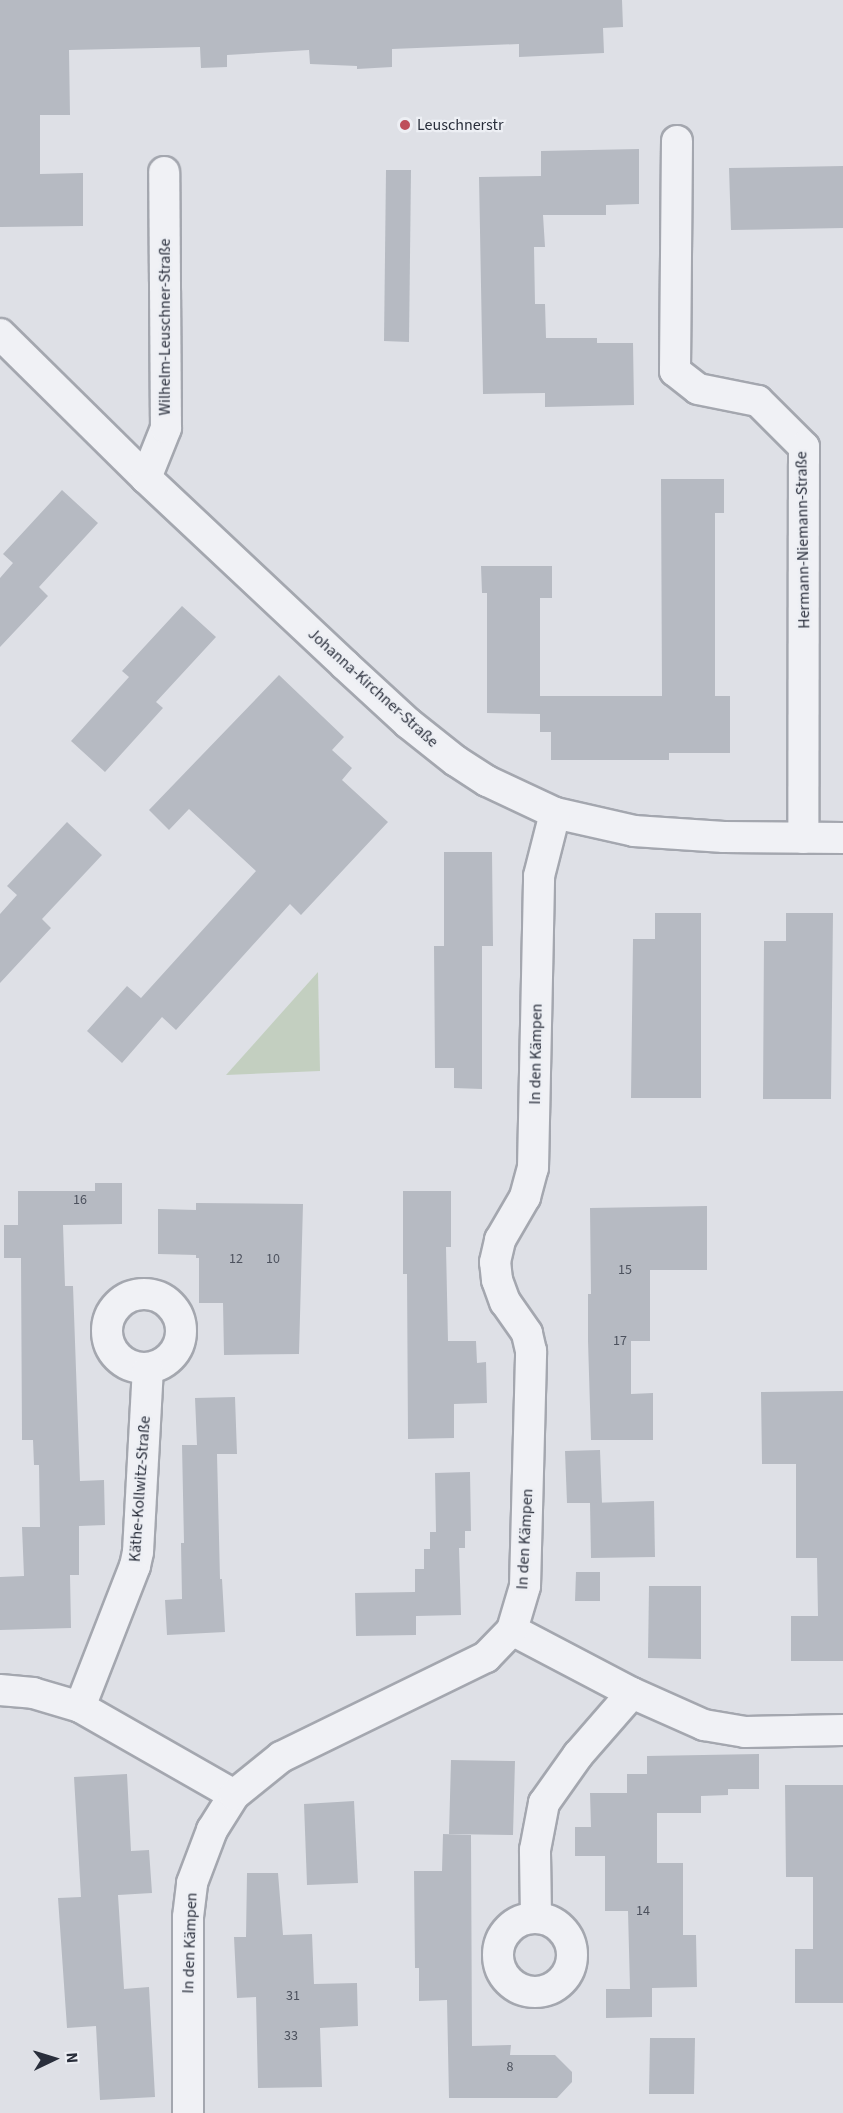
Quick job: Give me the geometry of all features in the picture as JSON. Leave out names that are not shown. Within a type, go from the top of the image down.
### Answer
[{"type":"street","name":"Hermann-Niemann-Straße","points":[[677,141],[675,371],[698,389],[758,401],[804,447],[803,838]]},
{"type":"street","name":"Wilhelm-Leuschner-Straße","points":[[146,478],[166,428],[164,172]]},
{"type":"street","name":"Johanna-Kirchner-Straße","points":[[0,334],[146,478],[408,723],[456,761],[487,781],[555,813],[634,831],[724,837],[843,838]]},
{"type":"street","name":"In den Kämpen","points":[[188,2113],[188,1917],[192,1883],[213,1830],[234,1795],[281,1757],[486,1656],[512,1630],[525,1586],[531,1351],[527,1333],[505,1302],[497,1280],[495,1262],[500,1240],[525,1197],[533,1168],[539,876],[555,813]]},
{"type":"street","name":"Käthe-Kollwitz-Straße","points":[[80,1707],[137,1559],[148,1369]]},
{"type":"street","points":[[512,1630],[632,1694],[704,1725],[744,1732],[843,1730]]},
{"type":"street","points":[[0,1690],[33,1693],[80,1707],[234,1795]]},
{"type":"street","points":[[536,1917],[535,1850],[544,1803],[578,1755],[632,1694]]},
{"type":"green space","points":[[318,972],[320,1071],[226,1075]]},
{"type":"building","points":[[0,0],[622,0],[623,27],[603,28],[604,53],[519,57],[519,44],[392,49],[392,67],[357,69],[357,66],[310,64],[309,50],[227,55],[227,67],[201,68],[200,47],[69,50],[70,115],[40,115],[40,174],[83,173],[83,226],[0,227]]},
{"type":"building","points":[[639,149],[639,204],[606,205],[606,215],[543,215],[545,247],[534,247],[535,304],[545,304],[546,338],[597,338],[597,343],[633,343],[634,405],[545,407],[545,393],[483,394],[479,177],[541,176],[541,151]]},
{"type":"building","points":[[843,166],[843,228],[731,230],[729,168]]},
{"type":"building","points":[[386,170],[411,170],[409,342],[384,341]]},
{"type":"building","points":[[661,479],[724,479],[724,513],[715,513],[715,696],[730,696],[730,753],[669,753],[669,760],[551,760],[551,732],[540,732],[540,696],[662,696]]},
{"type":"building","points":[[62,490],[98,523],[39,587],[48,596],[0,647],[0,578],[13,563],[3,554]]},
{"type":"building","points":[[481,566],[552,566],[552,598],[540,598],[540,714],[487,713],[487,593],[482,593]]},
{"type":"building","points":[[182,606],[216,637],[156,702],[163,708],[105,772],[71,741],[129,677],[122,671]]},
{"type":"building","points":[[279,675],[344,737],[332,750],[352,768],[342,780],[388,822],[301,915],[290,904],[176,1030],[162,1017],[122,1063],[87,1031],[127,986],[141,998],[256,871],[189,809],[169,830],[149,810]]},
{"type":"building","points":[[67,822],[102,855],[42,919],[51,928],[0,983],[0,914],[17,895],[7,886]]},
{"type":"building","points":[[444,852],[492,852],[493,946],[482,946],[482,1089],[454,1088],[454,1068],[435,1068],[434,946],[444,946]]},
{"type":"building","points":[[655,913],[701,913],[701,1098],[631,1098],[633,939],[655,939]]},
{"type":"building","points":[[786,913],[833,913],[831,1099],[763,1099],[764,941],[786,941]]},
{"type":"building","points":[[95,1183],[122,1183],[122,1224],[63,1225],[65,1286],[73,1286],[80,1481],[104,1480],[105,1525],[79,1526],[79,1575],[70,1575],[71,1628],[0,1630],[0,1577],[24,1576],[22,1527],[40,1527],[39,1465],[34,1465],[33,1440],[22,1440],[21,1258],[4,1258],[4,1225],[18,1225],[18,1191],[95,1191]]},
{"type":"building","points":[[403,1191],[451,1191],[451,1247],[446,1247],[448,1341],[476,1341],[477,1363],[486,1362],[487,1403],[454,1404],[454,1438],[408,1439],[407,1274],[403,1274]]},
{"type":"building","points":[[196,1203],[303,1204],[299,1354],[224,1355],[223,1303],[199,1303],[199,1258],[196,1258],[196,1255],[158,1254],[158,1209],[196,1210]]},
{"type":"building","points":[[707,1206],[707,1270],[650,1270],[650,1341],[631,1341],[631,1394],[653,1393],[653,1440],[591,1440],[588,1341],[588,1294],[591,1294],[590,1208]]},
{"type":"building","points":[[843,1391],[843,1661],[791,1661],[791,1616],[818,1616],[817,1558],[796,1558],[796,1464],[762,1464],[761,1392]]},
{"type":"building","points":[[235,1397],[237,1454],[217,1454],[220,1579],[222,1579],[225,1632],[167,1635],[165,1600],[182,1599],[181,1543],[184,1543],[182,1445],[197,1445],[195,1398]]},
{"type":"building","points":[[600,1450],[602,1503],[567,1503],[565,1451]]},
{"type":"building","points":[[470,1472],[471,1531],[465,1531],[465,1548],[459,1548],[461,1615],[416,1616],[416,1635],[356,1636],[355,1593],[415,1592],[415,1569],[424,1569],[424,1549],[430,1549],[430,1532],[436,1532],[435,1473]]},
{"type":"building","points":[[654,1501],[655,1557],[591,1558],[590,1503]]},
{"type":"building","points":[[576,1572],[600,1572],[600,1601],[575,1601]]},
{"type":"building","points":[[649,1586],[701,1586],[701,1659],[648,1658]]},
{"type":"building","points":[[759,1754],[759,1789],[728,1789],[728,1795],[701,1796],[701,1813],[657,1813],[657,1863],[683,1863],[683,1935],[696,1935],[697,1987],[652,1988],[652,2017],[606,2018],[606,1989],[630,1989],[628,1911],[605,1911],[605,1856],[575,1856],[575,1827],[591,1827],[590,1793],[627,1793],[627,1774],[647,1774],[647,1756]]},
{"type":"building","points":[[451,1760],[515,1761],[513,1835],[449,1834]]},
{"type":"building","points":[[127,1774],[131,1851],[149,1850],[152,1893],[118,1895],[124,1989],[149,1987],[155,2097],[100,2100],[96,2026],[67,2028],[58,1898],[81,1897],[74,1777]]},
{"type":"building","points":[[785,1785],[843,1785],[843,2003],[795,2003],[795,1949],[813,1949],[813,1877],[786,1877]]},
{"type":"building","points":[[354,1801],[358,1883],[307,1885],[304,1804]]},
{"type":"building","points":[[443,1834],[471,1835],[472,2046],[511,2045],[510,2055],[555,2055],[572,2072],[572,2082],[557,2098],[449,2098],[447,2000],[419,2001],[419,1968],[415,1968],[414,1871],[442,1871]]},
{"type":"building","points":[[247,1873],[278,1873],[283,1935],[312,1934],[314,1984],[357,1983],[358,2026],[320,2028],[322,2087],[258,2088],[256,1997],[237,1998],[234,1937],[246,1937]]},
{"type":"building","points":[[650,2038],[695,2038],[694,2094],[649,2094]]},
{"type":"place","name":"Leuschnerstr","points":[[405,125]]}]
